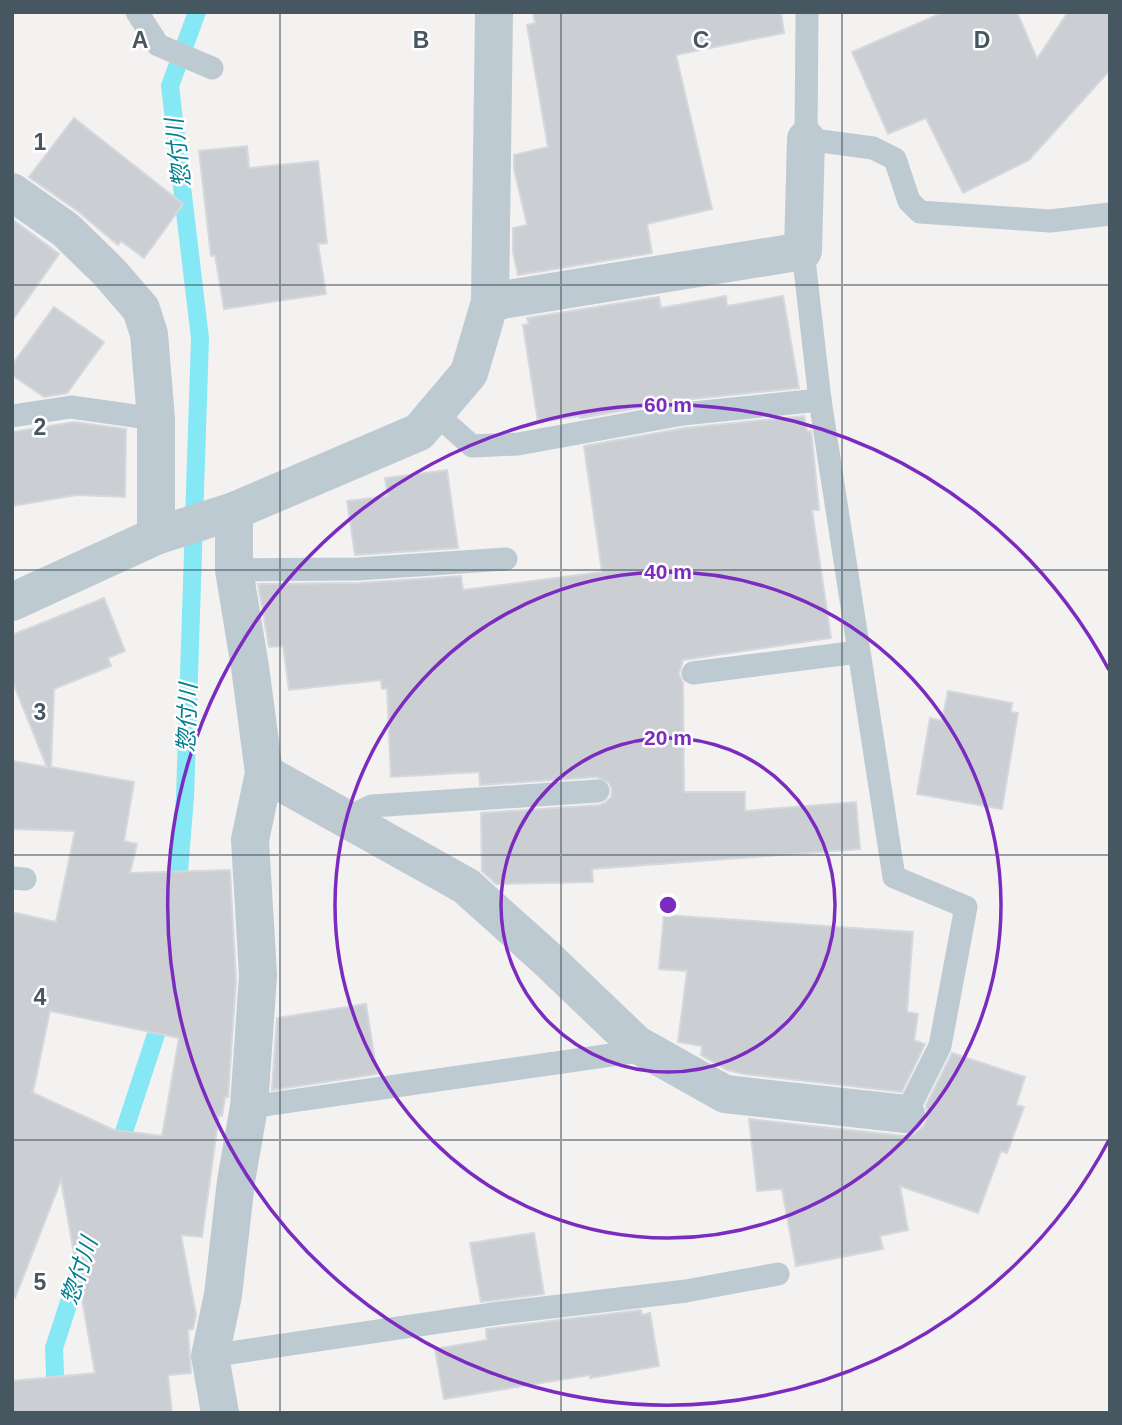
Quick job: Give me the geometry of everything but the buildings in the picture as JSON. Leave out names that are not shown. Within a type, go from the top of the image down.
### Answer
[{"type":"street","points":[[12,602],[163,533],[229,513],[419,432],[469,373],[490,302],[494,12]]},
{"type":"street","points":[[490,302],[803,251],[806,139]]},
{"type":"street","points":[[12,192],[66,230],[109,272],[141,309],[149,334],[163,533]]},
{"type":"street","points":[[220,1413],[210,1356],[223,1295],[236,1181],[249,1107],[258,975],[250,840],[264,773],[234,570],[229,513]]},
{"type":"street","points":[[264,773],[466,886],[544,956],[635,1044],[725,1094],[906,1114]]},
{"type":"lane","points":[[137,12],[158,45],[212,68]]},
{"type":"lane","points":[[807,12],[806,139],[873,148],[895,159],[909,201],[920,212],[1051,221],[1110,214]]},
{"type":"lane","points":[[803,251],[820,400],[894,877],[967,907],[940,1045],[906,1114]]},
{"type":"lane","points":[[435,413],[472,446],[518,444],[683,414],[820,400]]},
{"type":"lane","points":[[12,416],[71,407],[156,419]]},
{"type":"lane","points":[[234,570],[358,569],[506,559]]},
{"type":"lane","points":[[693,673],[858,652]]},
{"type":"lane","points":[[344,818],[372,806],[598,791]]},
{"type":"lane","points":[[249,1107],[646,1050]]},
{"type":"lane","points":[[210,1356],[500,1313],[686,1291],[778,1274]]},
{"type":"waterway","name":"惣付川","points":[[177,896],[185,797],[200,338],[170,86],[197,12]]},
{"type":"waterway","name":"惣付川","points":[[117,1153],[164,1010]]},
{"type":"waterway","name":"惣付川","points":[[56,1399],[54,1348],[85,1253]]}]
